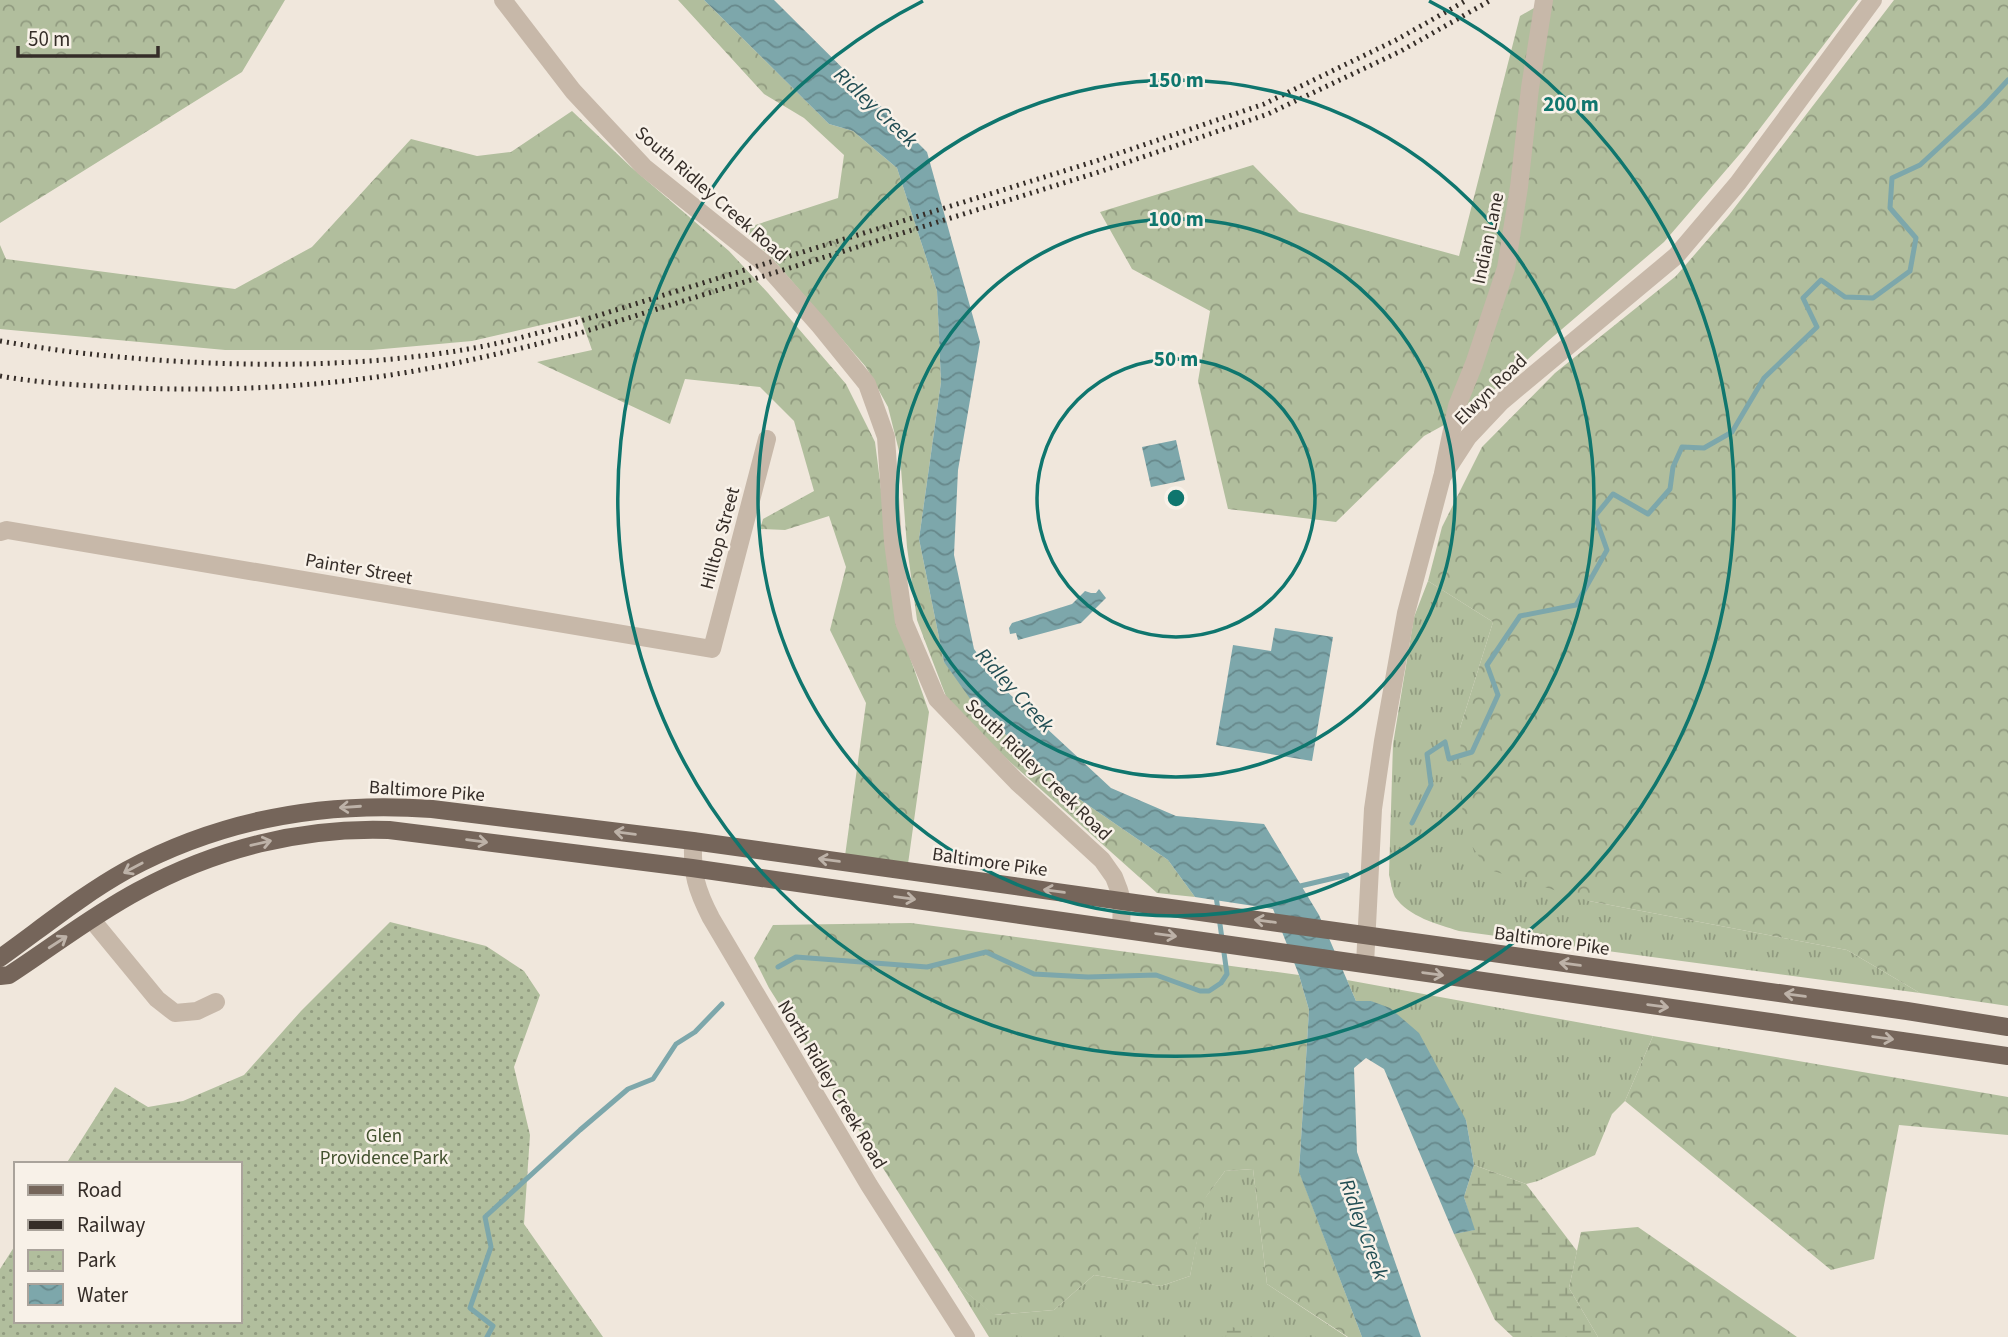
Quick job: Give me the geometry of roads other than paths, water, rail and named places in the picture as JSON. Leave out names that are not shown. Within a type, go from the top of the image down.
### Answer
[{"type":"main road","name":"Baltimore Pike","points":[[0,958],[103,885],[151,859],[199,838],[248,822],[297,813],[356,807],[410,807],[693,841],[1122,900],[2008,1027]]},
{"type":"main road","points":[[0,976],[9,975],[139,891],[207,859],[254,844],[324,832],[389,830],[692,869],[2008,1056]]},
{"type":"street","name":"South Ridley Creek Road","points":[[503,0],[573,91],[644,167],[764,263],[867,384],[886,438],[893,542],[904,622],[937,699],[1017,782],[1102,860],[1114,877],[1122,900],[1121,929]]},
{"type":"street","name":"Indian Lane","points":[[1442,477],[1457,406],[1506,268],[1544,0]]},
{"type":"street","name":"Elwyn Road","points":[[1365,964],[1373,809],[1383,741],[1406,613],[1442,477],[1468,437],[1501,402],[1676,256],[1738,183],[1873,0]]},
{"type":"street","name":"Hilltop Street","points":[[712,649],[767,439]]},
{"type":"street","name":"Painter Street","points":[[0,532],[7,530],[712,649]]},
{"type":"street","name":"North Ridley Creek Road","points":[[693,841],[692,869],[699,893],[711,918],[869,1185],[967,1337]]},
{"type":"street","points":[[92,920],[158,999],[175,1013],[197,1011],[216,1002]]},
{"type":"water","name":"Ridley Creek","points":[[704,0],[774,0],[927,152],[980,342],[958,470],[954,555],[974,649],[1002,687],[1111,788],[1176,816],[1264,824],[1319,915],[1356,1001],[1371,1001],[1390,1008],[1419,1033],[1466,1120],[1474,1165],[1464,1197],[1475,1230],[1454,1234],[1384,1069],[1366,1058],[1354,1068],[1357,1152],[1421,1337],[1362,1337],[1299,1172],[1309,1010],[1299,975],[1273,909],[1195,897],[1168,860],[1066,790],[976,707],[944,662],[919,539],[941,382],[937,291],[897,168],[853,131],[829,124]]},
{"type":"water","points":[[1176,440],[1185,480],[1151,487],[1142,447]]},
{"type":"water","points":[[1099,589],[1106,598],[1081,623],[1018,640],[1016,633],[1010,634],[1012,623],[1072,604],[1085,591],[1096,593]]},
{"type":"water","points":[[1275,628],[1333,637],[1312,761],[1216,745],[1233,645],[1271,651]]},
{"type":"waterway","points":[[1412,823],[1431,785],[1427,754],[1445,742],[1449,759],[1472,752],[1498,695],[1487,665],[1520,616],[1576,605],[1607,550],[1595,516],[1613,494],[1648,514],[1670,489],[1673,467],[1682,447],[1704,448],[1732,432],[1764,378],[1817,327],[1803,298],[1821,280],[1845,297],[1873,298],[1910,271],[1916,238],[1890,208],[1892,178],[1920,165],[2008,80]]},
{"type":"waterway","points":[[1296,887],[1347,875]]},
{"type":"waterway","points":[[778,967],[796,957],[927,967],[986,952],[1034,974],[1088,977],[1156,975],[1200,991],[1209,991],[1221,983],[1227,974],[1216,896]]},
{"type":"waterway","points":[[487,1337],[493,1326],[470,1308],[491,1247],[485,1217],[628,1089],[653,1079],[676,1044],[695,1032],[722,1004]]},
{"type":"railway","points":[[0,341],[136,358],[231,364],[376,360],[423,356],[496,344],[577,322],[1096,161],[1264,104],[1396,40],[1467,0]]},
{"type":"railway","points":[[0,376],[52,383],[138,388],[278,387],[389,375],[526,347],[580,333],[1099,172],[1268,114],[1401,51],[1491,0]]},
{"type":"park label","name":"Glen Providence Park","points":[[384,1146]]}]
